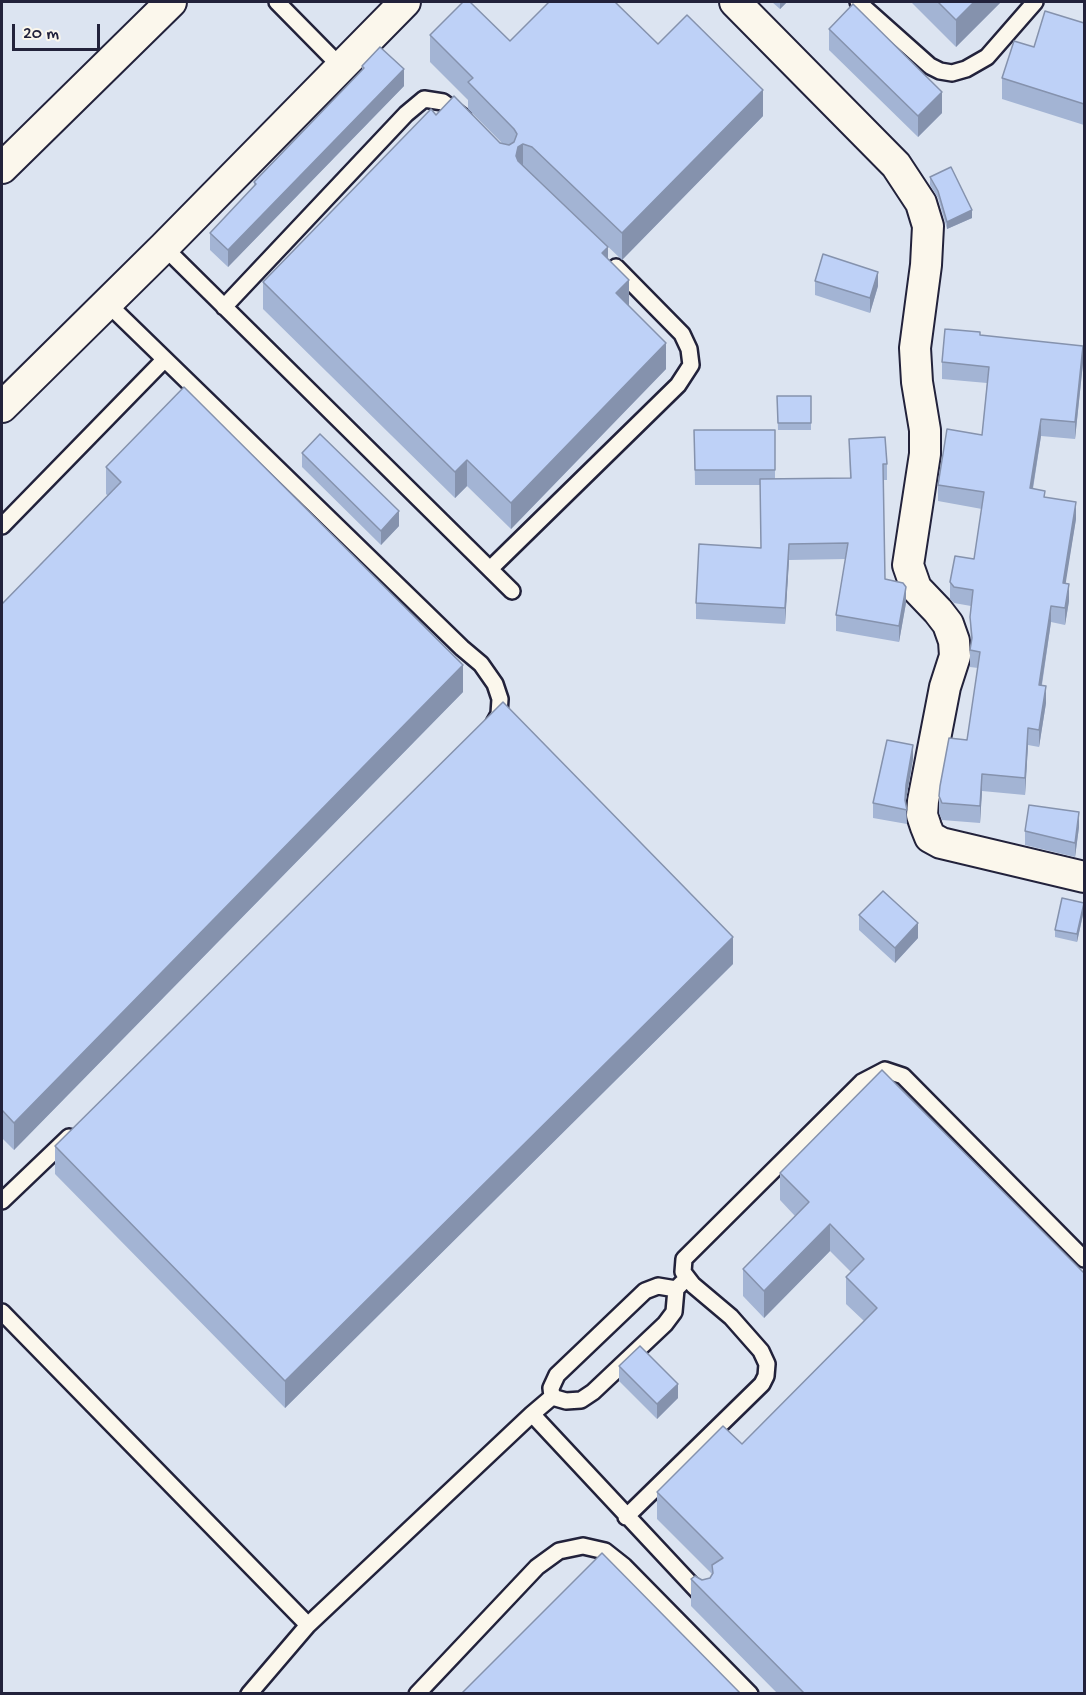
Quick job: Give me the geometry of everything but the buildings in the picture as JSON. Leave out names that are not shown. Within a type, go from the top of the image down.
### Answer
[{"type":"street","points":[[2,168],[171,2]]},
{"type":"street","points":[[2,407],[164,247],[405,2]]},
{"type":"street","points":[[735,2],[896,165],[921,203],[928,226],[926,265],[915,348],[917,382],[925,430],[925,454],[908,565],[916,588],[948,624],[954,640],[955,656],[945,687],[922,801],[922,815],[926,827],[930,837],[941,843],[1084,877]]},
{"type":"lane","points":[[277,2],[341,67]]},
{"type":"lane","points":[[858,2],[930,66],[952,73],[966,69],[987,57],[1035,2]]},
{"type":"lane","points":[[224,307],[406,114],[424,99],[442,102],[476,129]]},
{"type":"lane","points":[[164,247],[512,591]]},
{"type":"lane","points":[[490,569],[678,385],[691,365],[689,349],[682,334],[607,258]]},
{"type":"lane","points":[[107,303],[481,664],[495,684],[501,699],[499,714],[482,736]]},
{"type":"lane","points":[[2,526],[164,360]]},
{"type":"lane","points":[[552,1397],[566,1401],[581,1400],[593,1392],[665,1324],[674,1312],[682,1283],[684,1259],[862,1082],[885,1070],[903,1077],[1084,1259]]},
{"type":"lane","points":[[5,1192],[81,1126]]},
{"type":"lane","points":[[552,1397],[551,1388],[557,1375],[645,1291],[658,1286],[682,1283],[693,1285],[731,1317],[761,1351],[767,1364],[766,1376],[762,1384],[626,1517]]},
{"type":"lane","points":[[2,1312],[308,1625]]},
{"type":"lane","points":[[249,1694],[308,1625],[552,1397]]},
{"type":"lane","points":[[532,1414],[704,1598]]},
{"type":"lane","points":[[417,1694],[537,1568],[559,1551],[583,1546],[605,1551],[624,1566],[750,1694]]},
{"type":"shaded area","points":[[2,2],[1084,2],[1084,1693],[2,1693]]}]
